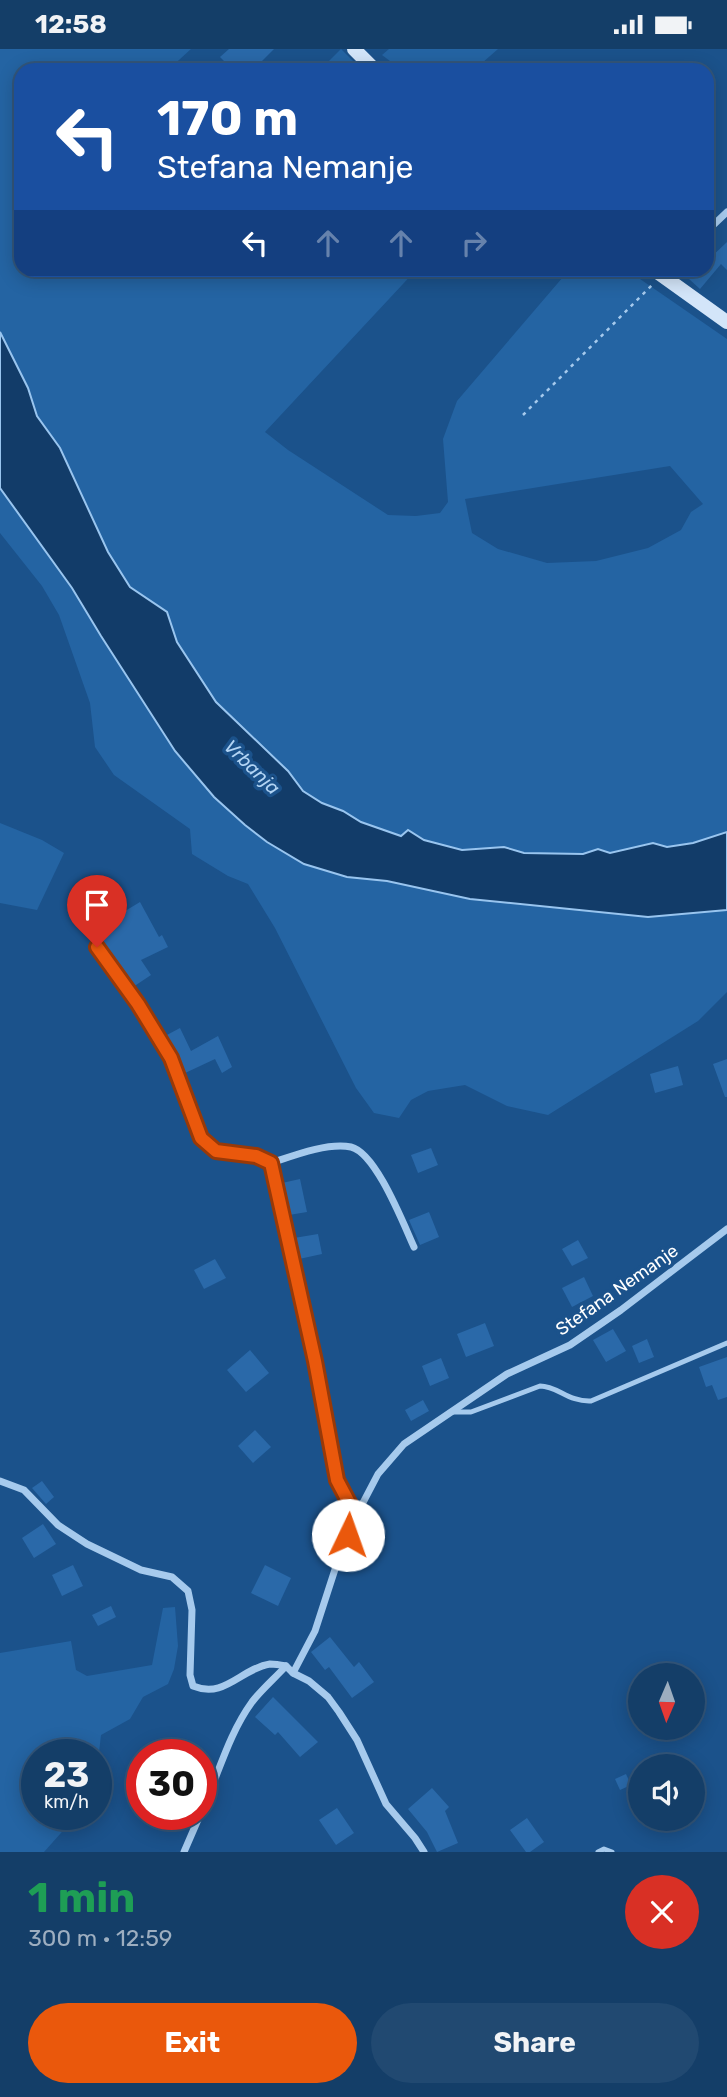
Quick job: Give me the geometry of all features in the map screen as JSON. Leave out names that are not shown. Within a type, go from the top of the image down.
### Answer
[{"type":"street","points":[[354,49],[368,63]]},
{"type":"street","points":[[714,224],[727,212]]},
{"type":"street","points":[[668,277],[727,322]]},
{"type":"street","points":[[97,947],[138,1004],[171,1058],[201,1138],[216,1151],[256,1156],[271,1163],[310,1150],[350,1147],[364,1153],[387,1188],[414,1247]]},
{"type":"street","points":[[271,1163],[315,1361],[337,1480],[356,1516]]},
{"type":"street","name":"Stefana Nemanje","points":[[293,1673],[315,1631],[340,1554],[356,1516],[378,1474],[404,1444],[507,1374],[570,1345],[621,1310],[727,1229]]},
{"type":"street","points":[[0,1481],[24,1490],[58,1525],[87,1543],[141,1570],[172,1577],[188,1591],[192,1610],[193,1686],[217,1690],[270,1664],[286,1666],[328,1697],[357,1740],[386,1804],[424,1852]]},
{"type":"street","points":[[217,1774],[252,1702],[286,1666]]},
{"type":"street","points":[[184,1852],[194,1830]]},
{"type":"lane","name":"Stefana Nemanje","points":[[450,1412],[471,1412],[540,1386],[548,1386],[575,1401],[591,1401],[727,1343]]},
{"type":"lane","points":[[598,1852],[604,1849],[612,1852]]},
{"type":"path","points":[[523,415],[656,277]]},
{"type":"shaded area","points":[[0,49],[191,49],[176,63],[14,63],[14,277],[409,277],[265,432],[388,515],[440,513],[448,502],[443,439],[457,401],[563,277],[637,277],[727,339],[727,832],[693,843],[667,847],[652,843],[610,854],[598,849],[583,854],[524,853],[504,847],[462,850],[424,840],[408,830],[401,836],[361,822],[302,791],[288,771],[216,702],[177,642],[167,612],[130,587],[108,552],[60,448],[37,416],[28,388],[0,332]],"holes":[[[670,466],[703,504],[691,512],[681,530],[648,548],[596,561],[547,563],[498,549],[472,533],[465,499]]]},
{"type":"shaded area","points":[[341,49],[355,63],[327,63]]},
{"type":"shaded area","points":[[389,49],[498,49],[482,63],[393,63],[382,55]]},
{"type":"shaded area","points":[[0,488],[72,588],[175,751],[214,797],[267,842],[347,877],[387,881],[470,899],[648,917],[727,910],[727,992],[698,1021],[548,1115],[507,1106],[465,1085],[428,1091],[411,1100],[399,1118],[374,1113],[356,1088],[275,928],[248,884],[228,876],[192,854],[190,829],[114,775],[95,747],[90,703],[59,615],[42,586],[0,533]]},
{"type":"shaded area","points":[[0,823],[42,840],[64,853],[37,910],[0,903]]},
{"type":"shaded area","points":[[175,1607],[178,1646],[168,1684],[143,1697],[130,1719],[101,1735],[101,1739],[21,1739],[21,1830],[64,1830],[44,1852],[0,1852],[0,1653],[71,1641],[76,1670],[87,1676],[152,1665],[163,1608]]},
{"type":"water","name":"Vrbanja","points":[[0,332],[28,388],[37,416],[60,448],[108,552],[130,587],[167,612],[177,642],[216,702],[288,771],[303,791],[361,822],[401,836],[408,830],[424,840],[462,850],[504,847],[524,853],[583,854],[598,849],[610,853],[653,843],[667,847],[693,843],[727,832],[727,910],[648,917],[470,899],[387,881],[347,877],[304,864],[245,825],[214,797],[175,751],[72,588],[0,488]]},
{"type":"building","points":[[229,49],[274,49],[260,63],[226,63],[220,57]]},
{"type":"building","points":[[727,242],[727,270],[721,264],[714,272],[714,254]]},
{"type":"building","points":[[687,277],[710,277],[700,289]]},
{"type":"building","points":[[140,902],[159,937],[162,935],[168,947],[141,960],[151,975],[133,987],[92,931]]},
{"type":"building","points":[[180,1028],[191,1051],[218,1036],[232,1067],[222,1073],[215,1059],[183,1074],[177,1056],[165,1036]]},
{"type":"building","points":[[727,1059],[727,1097],[725,1097],[713,1064]]},
{"type":"building","points":[[678,1066],[683,1085],[655,1093],[650,1074]]},
{"type":"building","points":[[431,1148],[438,1165],[418,1173],[411,1155]]},
{"type":"building","points":[[300,1179],[307,1212],[289,1215],[282,1183]]},
{"type":"building","points":[[429,1212],[439,1237],[420,1245],[409,1220]]},
{"type":"building","points":[[318,1234],[322,1254],[299,1259],[294,1238]]},
{"type":"building","points":[[578,1240],[588,1258],[572,1266],[562,1249]]},
{"type":"building","points":[[215,1259],[226,1278],[204,1289],[194,1270]]},
{"type":"building","points":[[584,1277],[593,1296],[572,1307],[562,1288]]},
{"type":"building","points":[[485,1323],[494,1346],[466,1357],[457,1334]]},
{"type":"building","points":[[613,1329],[626,1351],[606,1362],[593,1340]]},
{"type":"building","points":[[647,1339],[654,1357],[639,1363],[632,1346]]},
{"type":"building","points":[[250,1350],[269,1373],[246,1392],[227,1370]]},
{"type":"building","points":[[727,1357],[727,1397],[718,1400],[712,1385],[706,1387],[699,1367]]},
{"type":"building","points":[[441,1358],[449,1378],[430,1386],[422,1366]]},
{"type":"building","points":[[423,1400],[429,1411],[411,1421],[405,1410]]},
{"type":"building","points":[[255,1430],[271,1447],[253,1463],[238,1446]]},
{"type":"building","points":[[42,1481],[54,1497],[46,1504],[32,1488]]},
{"type":"building","points":[[43,1524],[56,1544],[34,1558],[22,1538]]},
{"type":"building","points":[[73,1565],[83,1586],[62,1596],[52,1575]]},
{"type":"building","points":[[265,1565],[291,1578],[278,1606],[251,1593]]},
{"type":"building","points":[[111,1606],[116,1617],[98,1626],[92,1615]]},
{"type":"building","points":[[330,1637],[354,1667],[359,1662],[374,1682],[352,1698],[329,1667],[325,1670],[311,1652]]},
{"type":"building","points":[[273,1697],[318,1742],[300,1757],[278,1732],[275,1735],[255,1717]]},
{"type":"building","points":[[626,1774],[628,1786],[620,1790],[615,1779]]},
{"type":"building","points":[[432,1788],[449,1807],[445,1811],[458,1843],[437,1852],[427,1832],[408,1809]]},
{"type":"building","points":[[337,1808],[354,1833],[336,1845],[319,1820]]},
{"type":"building","points":[[527,1818],[544,1842],[530,1852],[526,1852],[510,1830]]},
{"type":"route","points":[[97,947],[138,1004],[171,1058],[201,1138],[216,1151],[256,1156],[271,1163],[315,1361],[337,1480],[356,1516],[348,1535]]}]
